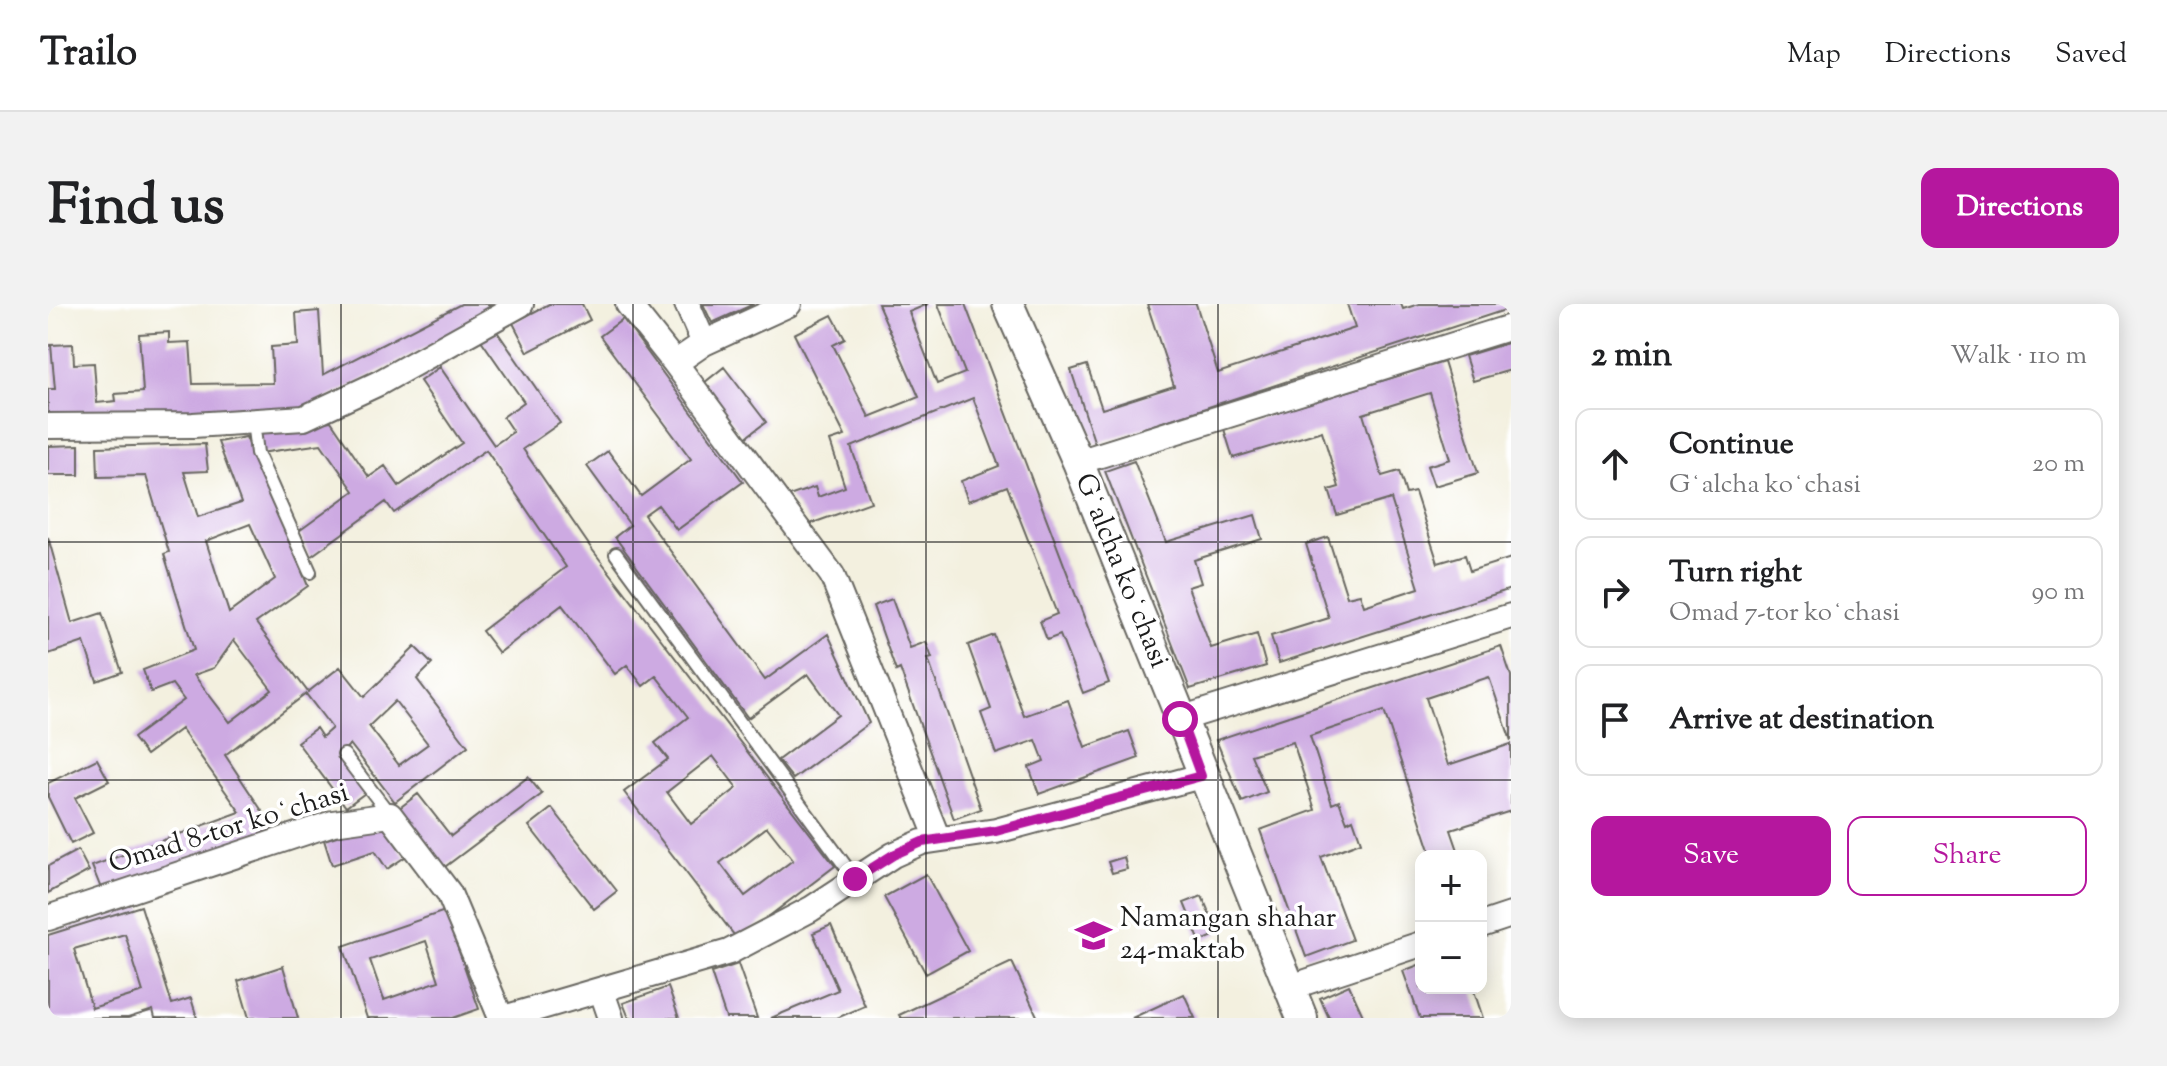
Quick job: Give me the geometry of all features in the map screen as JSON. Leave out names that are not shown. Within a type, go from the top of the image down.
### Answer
[{"type":"street","points":[[48,426],[253,422],[304,418],[337,405],[521,304]]},
{"type":"street","points":[[628,304],[809,539],[832,575],[938,839]]},
{"type":"street","points":[[687,304],[704,343]]},
{"type":"street","points":[[675,363],[704,343],[789,304]]},
{"type":"street","name":"Gʻalcha koʻchasi","points":[[1008,304],[1078,462],[1201,776],[1302,1018]]},
{"type":"street","points":[[1078,462],[1511,327]]},
{"type":"street","points":[[1180,719],[1511,616]]},
{"type":"street","points":[[503,1018],[602,992],[729,952],[811,909],[893,855],[938,839],[996,831],[1201,776]]},
{"type":"street","name":"Omad 8-tor koʻchasi","points":[[48,918],[333,823],[390,815],[449,893],[503,1018]]},
{"type":"street","points":[[1487,923],[1511,915]]},
{"type":"street","points":[[1288,988],[1415,946]]},
{"type":"street","points":[[602,992],[611,1018]]},
{"type":"lane","points":[[253,422],[257,453],[310,572]]},
{"type":"lane","points":[[616,554],[855,879]]},
{"type":"lane","points":[[344,755],[390,815]]},
{"type":"building","points":[[461,304],[493,304],[497,311],[302,411],[48,416],[48,389],[55,389],[51,345],[73,344],[74,364],[94,363],[97,403],[116,401],[115,394],[143,392],[139,334],[169,332],[169,343],[190,342],[193,384],[273,383],[271,347],[298,345],[296,313],[319,311],[323,375]]},
{"type":"building","points":[[549,304],[582,304],[590,320],[528,352],[513,323]]},
{"type":"building","points":[[703,304],[754,304],[712,323]]},
{"type":"building","points":[[878,304],[928,304],[909,312],[937,384],[965,373],[938,304],[965,304],[1109,683],[1083,693],[1060,635],[1047,640],[1040,621],[1057,614],[1007,486],[968,501],[961,481],[999,466],[973,398],[851,447],[871,502],[810,524],[789,496],[815,487],[818,497],[845,487],[830,441],[845,436],[794,334],[832,315],[845,339],[833,345],[869,417],[919,397]]},
{"type":"building","points":[[1147,304],[1196,304],[1218,373],[1355,328],[1347,304],[1401,304],[1403,309],[1419,304],[1511,304],[1511,308],[1095,444],[1071,370],[1087,365],[1102,409],[1174,386]]},
{"type":"building","points":[[623,319],[743,482],[677,530],[658,505],[644,515],[765,680],[828,634],[869,723],[793,779],[778,760],[838,715],[808,674],[748,718],[615,537],[630,525],[587,466],[608,451],[641,496],[691,459],[600,336]]},
{"type":"building","points":[[496,330],[560,423],[523,449],[591,548],[835,866],[738,940],[624,792],[668,759],[655,743],[688,717],[656,676],[643,686],[627,665],[615,674],[562,605],[499,653],[482,631],[566,567],[486,450],[394,513],[386,502],[310,557],[299,531],[354,491],[321,444],[260,453],[257,432],[331,421],[369,477],[385,466],[399,486],[462,443],[420,381],[440,367],[494,445],[513,432],[503,417],[524,402],[481,340]],"holes":[[[713,756],[737,788],[691,824],[667,792]],[[767,827],[793,860],[745,896],[720,863]]]},
{"type":"building","points":[[1511,342],[1511,370],[1473,381],[1465,356]]},
{"type":"building","points":[[1444,362],[1478,473],[1434,486],[1427,466],[1450,459],[1430,393],[1363,414],[1382,476],[1399,471],[1406,494],[1415,492],[1438,563],[1465,555],[1470,571],[1511,558],[1511,589],[1279,663],[1271,636],[1329,618],[1306,544],[1328,537],[1347,597],[1360,594],[1364,606],[1419,588],[1391,499],[1337,515],[1329,490],[1339,487],[1322,431],[1233,458],[1224,429]]},
{"type":"building","points":[[724,367],[766,422],[745,438],[704,383]]},
{"type":"building","points":[[246,437],[308,586],[256,623],[308,692],[340,667],[364,697],[415,647],[432,664],[417,679],[468,746],[395,802],[350,744],[338,757],[365,793],[346,807],[297,742],[316,728],[322,737],[332,728],[306,694],[225,755],[274,829],[102,891],[92,866],[240,812],[181,729],[146,755],[133,738],[184,700],[172,684],[151,692],[143,670],[194,650],[164,554],[169,552],[146,476],[98,477],[97,447],[205,444],[208,471],[184,472],[198,517],[241,503],[218,442]],"holes":[[[250,524],[275,579],[229,613],[206,541]],[[234,640],[272,690],[230,722],[194,675],[214,668]],[[395,701],[428,744],[399,765],[369,726]]]},
{"type":"building","points":[[79,445],[79,475],[48,475],[48,446]]},
{"type":"building","points":[[1134,461],[1166,542],[1255,515],[1262,539],[1194,560],[1201,583],[1188,587],[1211,648],[1257,634],[1266,666],[1190,689],[1105,471]]},
{"type":"building","points":[[48,537],[72,623],[102,613],[122,672],[97,681],[84,642],[48,654]]},
{"type":"building","points":[[892,599],[910,648],[926,642],[932,658],[928,659],[981,809],[954,819],[900,669],[896,671],[873,606]]},
{"type":"building","points":[[994,635],[1024,716],[1068,700],[1085,747],[1129,731],[1139,758],[1039,794],[1029,767],[1044,761],[1036,740],[996,754],[981,713],[991,709],[968,645]]},
{"type":"building","points":[[1501,646],[1511,676],[1511,741],[1489,677],[1426,698],[1448,765],[1511,744],[1511,811],[1451,830],[1458,850],[1430,850],[1384,711],[1310,736],[1332,804],[1339,801],[1347,822],[1353,819],[1361,842],[1321,857],[1352,940],[1306,957],[1260,830],[1315,810],[1293,742],[1251,755],[1267,792],[1242,802],[1216,740]]},
{"type":"building","points":[[97,759],[109,781],[75,798],[93,833],[71,844],[48,797],[48,783]]},
{"type":"building","points":[[528,777],[542,794],[442,869],[397,810],[418,794],[451,836]]},
{"type":"building","points":[[552,808],[617,891],[594,909],[529,826]]},
{"type":"building","points":[[381,822],[405,857],[387,869],[375,851],[332,865],[324,840]]},
{"type":"building","points":[[78,850],[89,871],[48,893],[48,866]]},
{"type":"building","points":[[1124,857],[1127,869],[1112,873],[1108,862]]},
{"type":"building","points":[[926,874],[968,951],[926,974],[884,897]]},
{"type":"building","points":[[1202,896],[1218,934],[1200,942],[1184,903]]},
{"type":"building","points":[[141,906],[172,1004],[191,998],[197,1018],[155,1018],[153,1010],[128,1018],[48,1018],[48,935]],"holes":[[[125,934],[143,992],[92,1008],[74,949]]]},
{"type":"building","points":[[445,911],[479,1009],[453,1018],[367,1018],[343,946]],"holes":[[[426,941],[439,981],[384,1000],[370,960]]]},
{"type":"building","points":[[831,925],[865,1006],[837,1018],[771,1018],[838,990],[813,933]]},
{"type":"building","points":[[1012,962],[1038,1018],[901,1018],[899,1015]]},
{"type":"building","points":[[738,964],[757,1018],[726,1018],[711,973]]},
{"type":"building","points":[[283,966],[298,1018],[249,1018],[238,981]]},
{"type":"building","points":[[1415,966],[1415,994],[1475,994],[1483,1018],[1420,1018],[1403,971]]},
{"type":"building","points":[[1349,985],[1364,1018],[1329,1018],[1320,998]]},
{"type":"building","points":[[668,987],[679,1018],[629,1018],[623,1003]]},
{"type":"building","points":[[1184,994],[1195,1018],[1132,1018]]},
{"type":"place","name":"Namangan shahar 24-maktab","points":[[1094,935]]},
{"type":"route","points":[[855,879],[893,855],[922,842],[996,831],[1201,776],[1180,719]]}]
